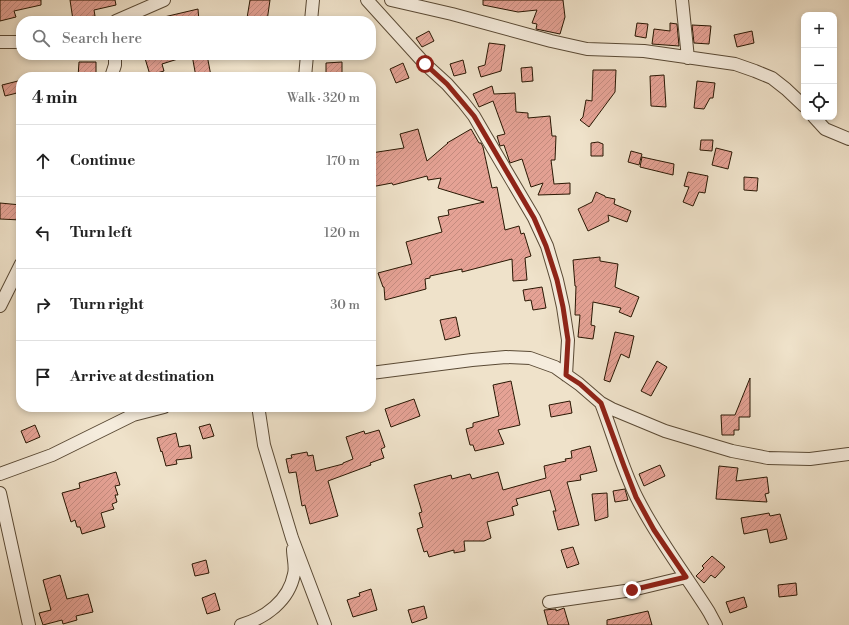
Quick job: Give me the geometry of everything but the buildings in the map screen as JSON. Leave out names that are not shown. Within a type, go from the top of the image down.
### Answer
[{"type":"street","points":[[124,16],[141,6],[164,0]]},
{"type":"street","points":[[311,16],[313,0]]},
{"type":"street","points":[[367,0],[414,53],[447,84],[467,107],[534,218],[546,246],[557,280],[563,307],[568,340],[566,375]]},
{"type":"street","points":[[391,0],[452,14],[543,39],[587,49],[644,52],[735,64],[772,78],[801,103]]},
{"type":"street","points":[[682,0],[688,58]]},
{"type":"street","points":[[0,42],[16,42]]},
{"type":"street","points":[[113,72],[115,60]]},
{"type":"street","points":[[305,72],[307,60]]},
{"type":"street","points":[[817,120],[825,129],[849,139]]},
{"type":"street","points":[[0,306],[16,274]]},
{"type":"street","points":[[376,372],[472,360],[518,357],[530,358],[555,367],[580,384],[601,403],[612,409],[665,431],[732,451],[768,458],[810,459],[849,454]]},
{"type":"street","points":[[601,403],[636,497],[654,530],[716,625]]},
{"type":"street","points":[[0,474],[52,455],[133,415],[145,412]]},
{"type":"street","points":[[259,412],[264,445],[292,538],[325,625]]},
{"type":"street","points":[[0,493],[29,625]]},
{"type":"street","points":[[240,625],[247,623],[273,609],[288,594],[294,573],[292,538]]},
{"type":"street","points":[[549,602],[632,590],[686,577]]},
{"type":"route","points":[[425,64],[447,84],[474,116],[534,218],[546,246],[557,280],[563,307],[568,340],[566,375],[580,384],[601,403],[636,497],[654,530],[686,577],[632,590]]}]
